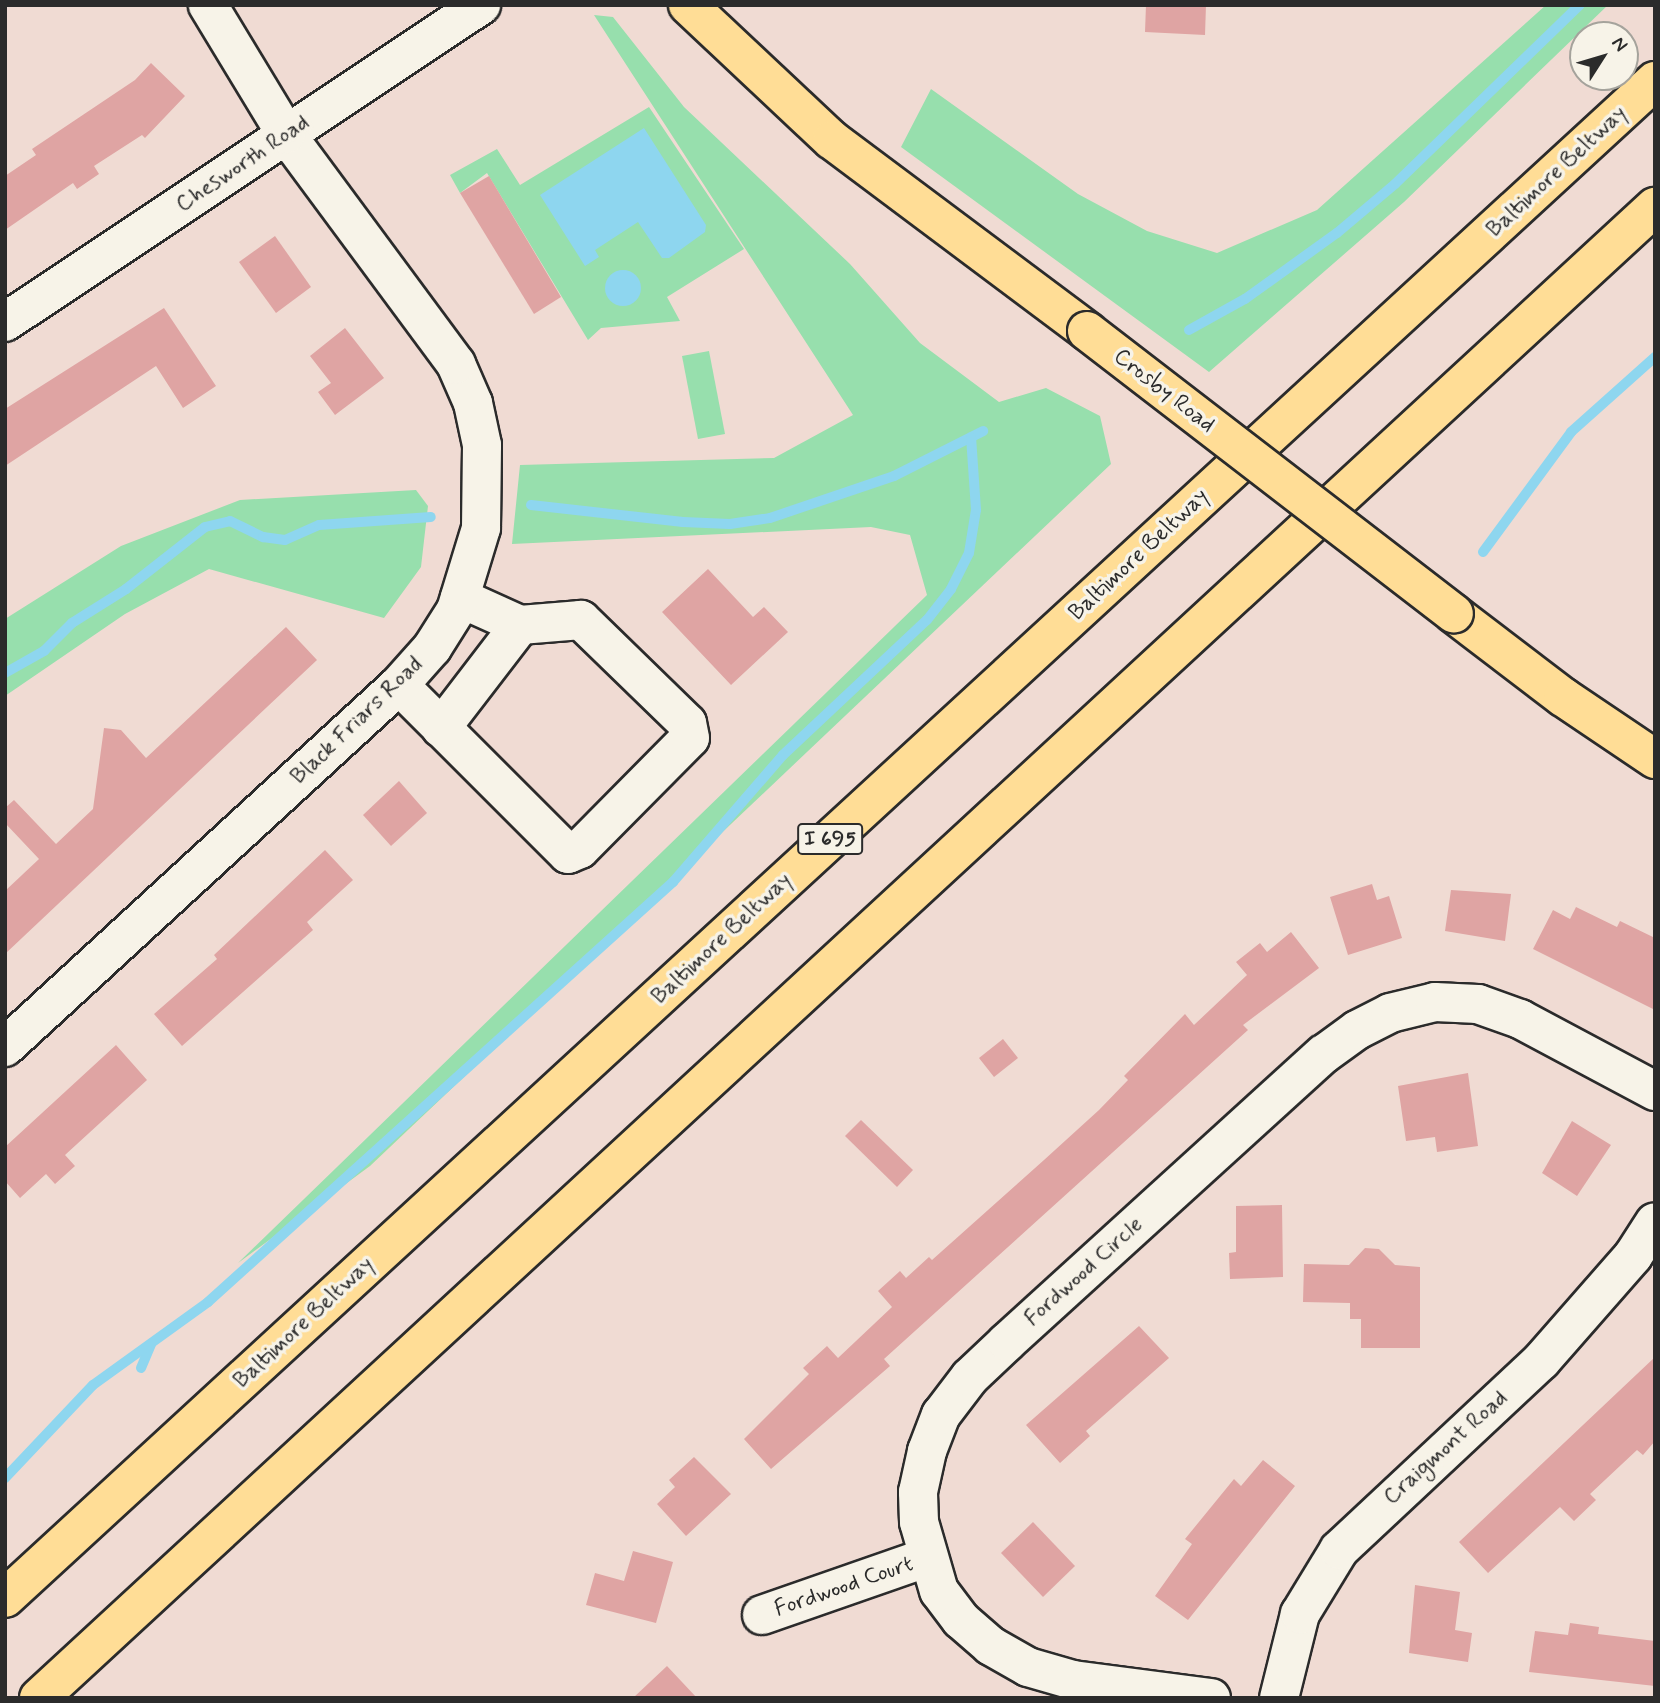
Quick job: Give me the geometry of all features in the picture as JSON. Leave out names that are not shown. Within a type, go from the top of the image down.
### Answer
[{"type":"main road","name":"Crosby Road","points":[[688,5],[832,139],[1087,331],[1563,697],[1655,759]]},
{"type":"main road","name":"Baltimore Beltway","points":[[5,1598],[1655,81]]},
{"type":"main road","points":[[39,1698],[1655,207]]},
{"type":"street","name":"Black Friars Road","points":[[5,1047],[398,685],[432,648],[460,598],[481,528],[482,445],[473,403],[456,364],[426,318],[286,134],[208,5]]},
{"type":"street","name":"Chesworth Road","points":[[5,323],[481,5]]},
{"type":"street","points":[[398,685],[568,854],[580,849],[690,737],[687,723],[581,620],[520,625],[460,598]]},
{"type":"street","points":[[441,729],[520,625]]},
{"type":"street","name":"Fordwood Circle","points":[[1211,1698],[1073,1680],[1028,1667],[991,1646],[961,1620],[939,1591],[926,1558],[918,1492],[927,1451],[941,1415],[970,1377],[1324,1054],[1357,1030],[1391,1013],[1435,1002],[1478,1004],[1520,1019],[1655,1091]]},
{"type":"street","name":"Craigmont Road","points":[[1279,1698],[1300,1615],[1339,1550],[1541,1361],[1626,1265],[1655,1222]]},
{"type":"street","name":"Fordwood Court","points":[[762,1615],[926,1558]]},
{"type":"green space","points":[[1546,5],[1608,5],[1591,21],[1569,21],[1569,43],[1404,202],[1209,372],[901,147],[931,89],[1078,194],[1147,231],[1217,253],[1317,210]]},
{"type":"green space","points":[[594,15],[613,17],[684,107],[850,264],[920,343],[999,402],[1046,388],[1100,416],[1111,464],[370,1166],[238,1263],[927,595],[910,535],[871,527],[512,544],[520,465],[774,458],[853,415]]},
{"type":"green space","points":[[649,107],[744,249],[667,297],[680,321],[601,328],[588,340],[487,173],[460,193],[450,175],[497,149],[520,185]]},
{"type":"green space","points":[[709,351],[725,434],[698,439],[682,356]]},
{"type":"green space","points":[[416,490],[428,506],[421,567],[384,618],[209,569],[125,614],[5,696],[5,619],[121,546],[240,500]]},
{"type":"water","points":[[644,128],[706,225],[705,232],[669,258],[662,258],[638,222],[595,250],[599,257],[585,266],[540,195]]},
{"type":"water","points":[[623,270],[636,275],[641,288],[636,301],[623,306],[610,301],[605,288],[610,275]]},
{"type":"building","points":[[1146,5],[1206,5],[1205,35],[1145,32]]},
{"type":"building","points":[[151,63],[185,96],[145,138],[142,135],[94,166],[99,174],[77,189],[73,183],[5,230],[5,176],[36,155],[32,149],[135,80]]},
{"type":"building","points":[[489,176],[561,297],[534,314],[460,193]]},
{"type":"building","points":[[275,236],[311,287],[276,313],[239,262]]},
{"type":"building","points":[[164,308],[216,386],[183,408],[156,366],[5,466],[5,409]]},
{"type":"building","points":[[345,328],[384,378],[335,415],[318,392],[331,383],[310,356]]},
{"type":"building","points":[[708,569],[753,617],[764,607],[788,632],[731,685],[662,612]]},
{"type":"building","points":[[286,627],[317,660],[5,954],[5,891],[39,859],[5,823],[5,808],[14,800],[56,844],[93,809],[104,728],[121,730],[146,758]]},
{"type":"building","points":[[399,781],[427,813],[391,846],[363,815]]},
{"type":"building","points":[[325,850],[353,880],[307,922],[313,930],[182,1046],[154,1014],[217,959],[214,955]]},
{"type":"building","points":[[1372,884],[1377,900],[1389,896],[1402,938],[1348,955],[1330,897]]},
{"type":"building","points":[[1451,890],[1511,894],[1505,941],[1445,931]]},
{"type":"building","points":[[1576,907],[1617,927],[1620,921],[1655,938],[1655,1010],[1533,949],[1553,910],[1570,919]]},
{"type":"building","points":[[1291,932],[1319,968],[1243,1025],[1248,1030],[884,1359],[890,1366],[771,1469],[744,1439],[809,1374],[803,1368],[827,1346],[838,1358],[892,1307],[878,1291],[900,1271],[906,1278],[929,1257],[932,1260],[1044,1160],[1128,1080],[1124,1076],[1185,1014],[1194,1025],[1247,975],[1236,962],[1260,943],[1267,952]]},
{"type":"building","points":[[1003,1039],[1018,1058],[994,1077],[979,1058]]},
{"type":"building","points":[[116,1045],[147,1080],[65,1155],[75,1166],[55,1184],[46,1174],[20,1198],[5,1181],[5,1147]]},
{"type":"building","points":[[1468,1073],[1478,1146],[1437,1152],[1435,1137],[1406,1141],[1398,1086]]},
{"type":"building","points":[[861,1120],[913,1170],[897,1187],[845,1136]]},
{"type":"building","points":[[1572,1121],[1611,1145],[1577,1196],[1542,1173]]},
{"type":"building","points":[[1282,1205],[1283,1277],[1230,1279],[1229,1253],[1236,1252],[1236,1206]]},
{"type":"building","points":[[1365,1248],[1379,1249],[1395,1265],[1420,1267],[1420,1348],[1361,1348],[1361,1319],[1350,1319],[1350,1303],[1303,1302],[1304,1264],[1349,1265]]},
{"type":"building","points":[[1139,1326],[1169,1358],[1086,1431],[1090,1436],[1060,1463],[1026,1425]]},
{"type":"building","points":[[1655,1357],[1655,1441],[1643,1455],[1637,1450],[1590,1494],[1596,1500],[1574,1521],[1560,1507],[1488,1573],[1459,1542]]},
{"type":"building","points":[[694,1457],[731,1494],[686,1536],[657,1504],[675,1487],[669,1480]]},
{"type":"building","points":[[1263,1460],[1295,1486],[1188,1620],[1155,1596],[1192,1544],[1185,1539],[1234,1479],[1241,1486]]},
{"type":"building","points":[[1033,1522],[1075,1566],[1043,1597],[1001,1553]]},
{"type":"building","points":[[633,1551],[673,1562],[656,1623],[586,1605],[595,1573],[624,1581]]},
{"type":"building","points":[[1415,1585],[1460,1592],[1455,1630],[1472,1633],[1468,1662],[1409,1653]]},
{"type":"building","points":[[1570,1623],[1599,1627],[1598,1634],[1655,1641],[1655,1686],[1529,1672],[1535,1631],[1568,1635]]},
{"type":"building","points":[[667,1666],[697,1698],[633,1698]]},
{"type":"waterway","points":[[1189,330],[1245,299],[1337,233],[1395,184],[1580,5]]},
{"type":"waterway","points":[[1483,552],[1571,432],[1655,357]]},
{"type":"waterway","points":[[531,505],[683,522],[730,524],[770,518],[894,476],[983,431]]},
{"type":"waterway","points":[[5,1478],[93,1385],[208,1302],[673,882],[783,755],[927,620],[951,589],[969,553],[976,510],[971,437]]},
{"type":"waterway","points":[[5,673],[44,651],[72,623],[126,589],[205,527],[230,521],[263,537],[285,540],[319,525],[431,517]]},
{"type":"waterway","points":[[141,1368],[151,1344]]}]
